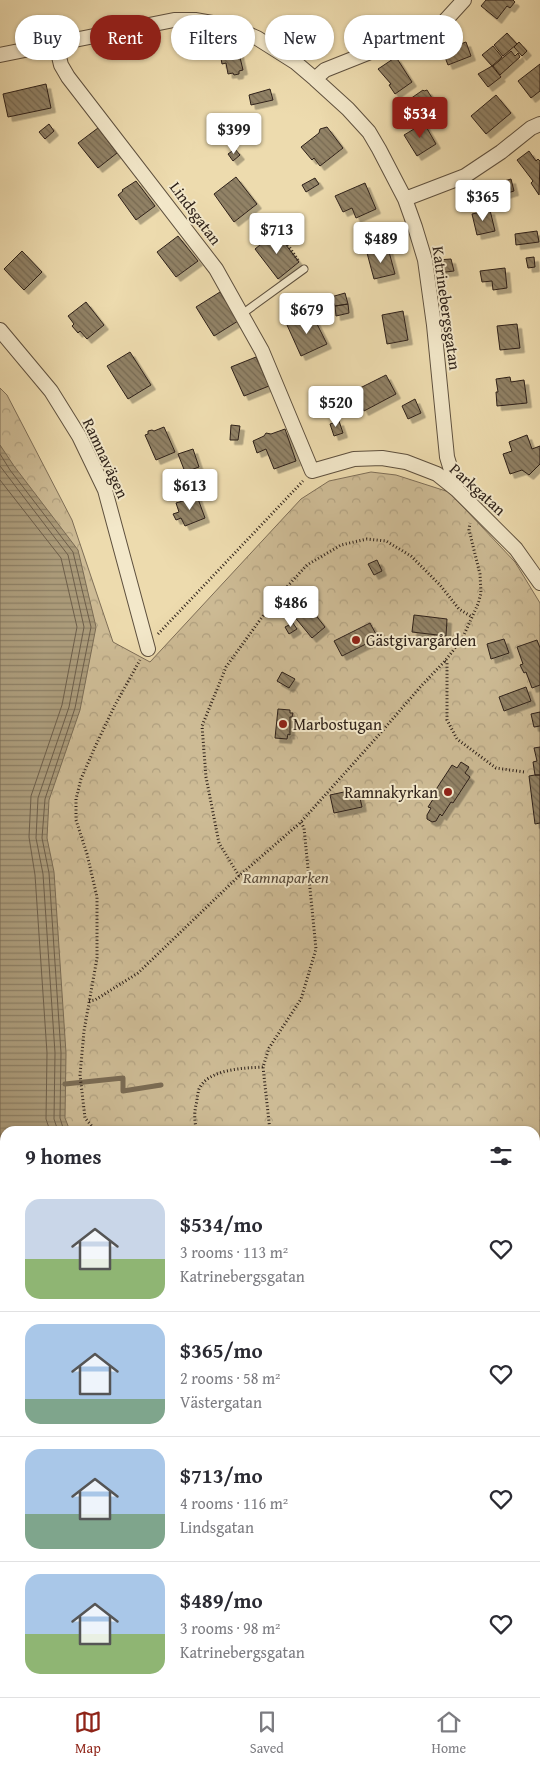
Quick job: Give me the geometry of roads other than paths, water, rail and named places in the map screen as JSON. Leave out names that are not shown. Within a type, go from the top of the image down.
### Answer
[{"type":"street","points":[[316,79],[325,70],[443,23],[464,0]]},
{"type":"street","name":"Katrinebergsgatan","points":[[80,39],[174,20],[195,20],[234,28],[257,38],[295,62],[348,109],[369,132],[405,199],[425,260],[434,325],[447,457],[457,490]]},
{"type":"street","name":"Katrinebergsgatan","points":[[0,56],[15,53]]},
{"type":"street","name":"Lindsgatan","points":[[60,60],[68,77],[216,269],[262,351],[312,471]]},
{"type":"street","points":[[405,199],[466,176],[531,128],[540,124]]},
{"type":"street","name":"Ramnavägen","points":[[0,330],[51,391],[79,436],[104,490],[148,649]]},
{"type":"street","name":"Parkgatan","points":[[312,471],[354,459],[382,458],[406,462],[436,474],[457,490],[516,550],[540,583]]},
{"type":"lane","points":[[242,314],[304,269]]},
{"type":"water","points":[[0,445],[78,550],[96,627],[80,710],[49,800],[47,838],[54,872],[66,1053],[65,1118],[68,1126],[0,1126]]},
{"type":"waterway","points":[[65,1084],[123,1078],[123,1091],[161,1085]]},
{"type":"place","name":"Gästgivargården","points":[[356,640]]},
{"type":"place","name":"Marbostugan","points":[[283,724]]},
{"type":"place","name":"Ramnakyrkan","points":[[448,792]]},
{"type":"park label","name":"Ramnaparken","points":[[286,877]]}]
